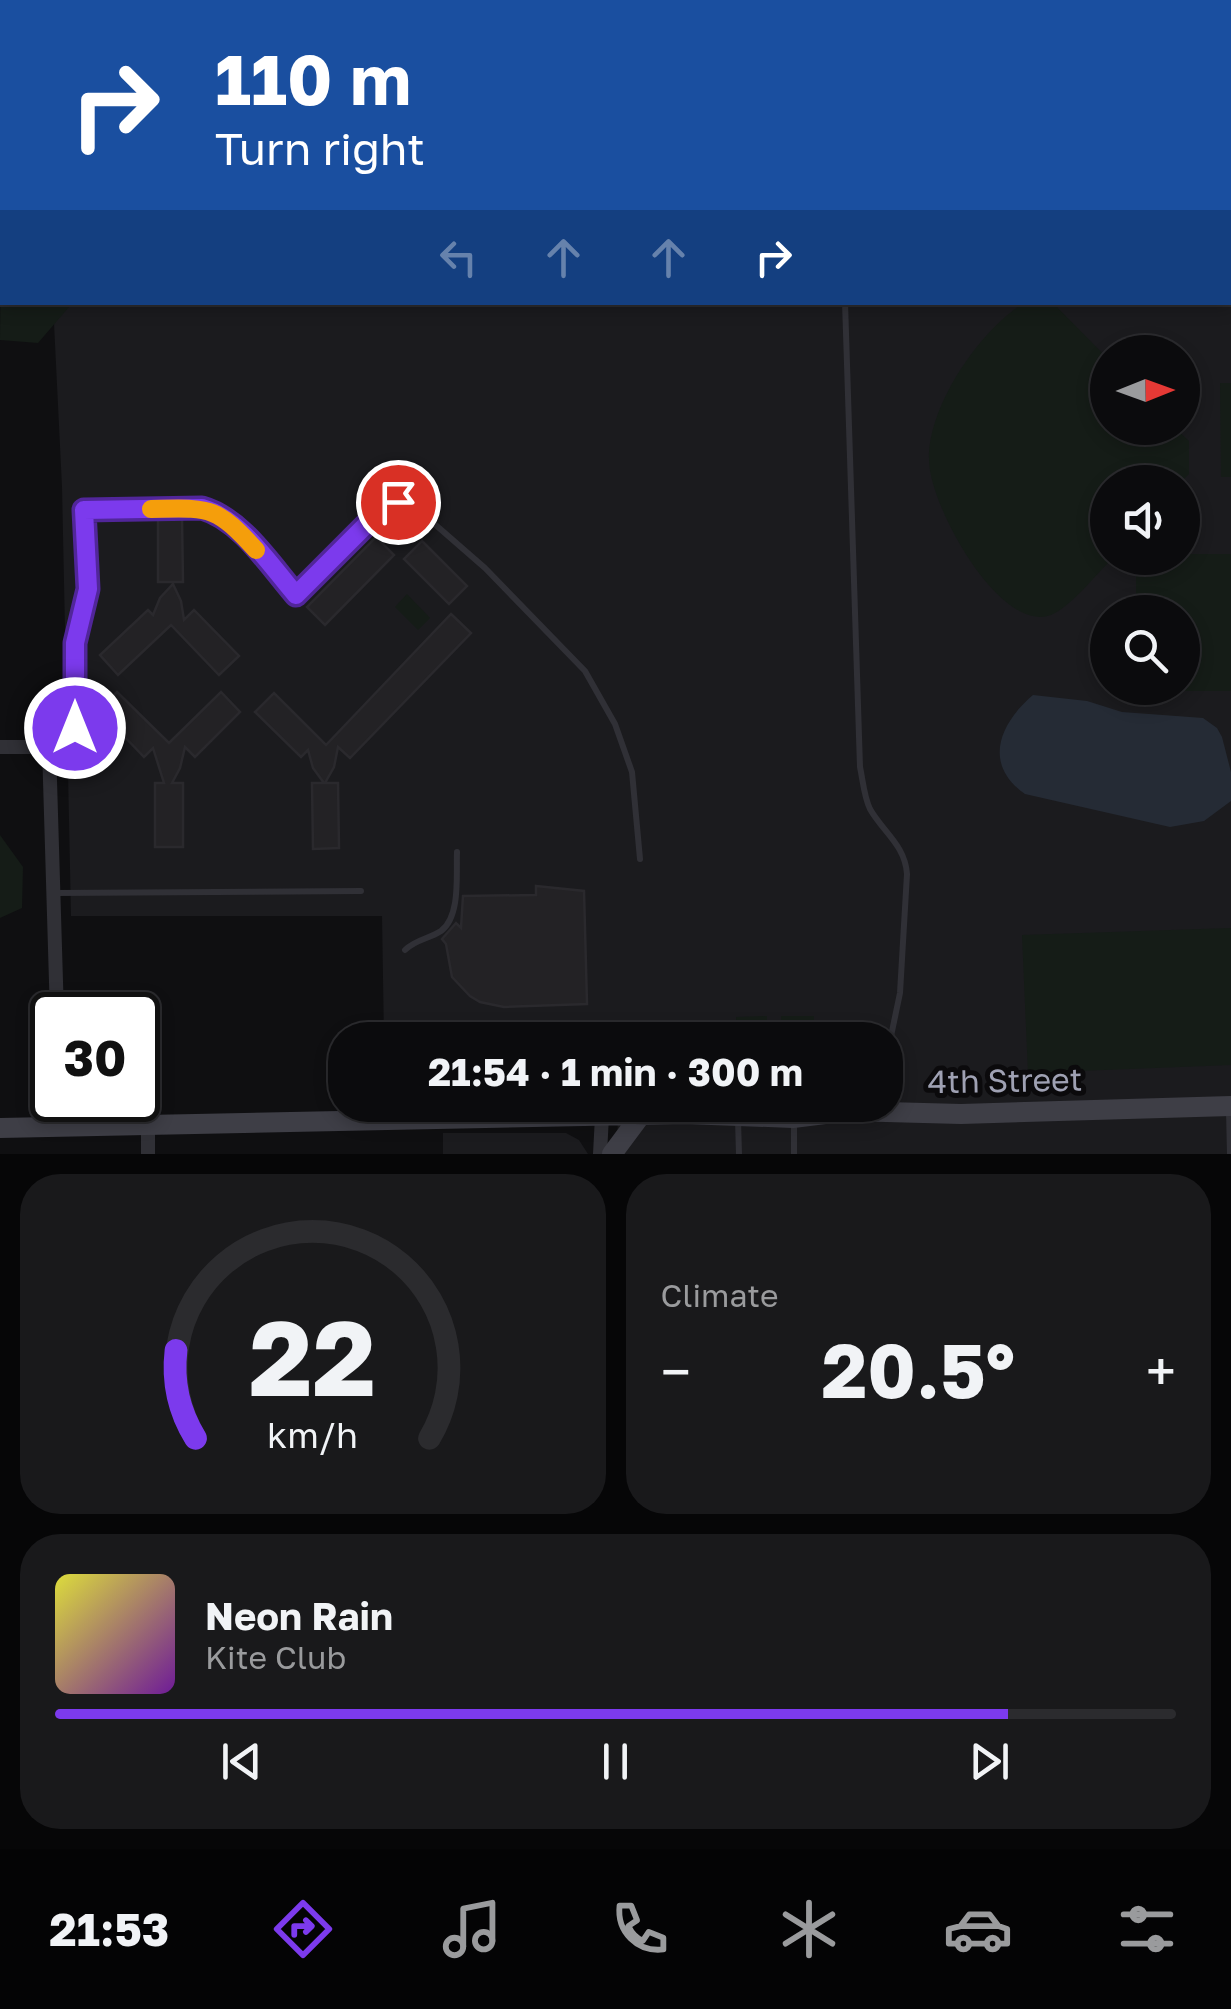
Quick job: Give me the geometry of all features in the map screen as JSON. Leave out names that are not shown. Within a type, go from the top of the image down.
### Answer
[{"type":"street","points":[[0,747],[64,744],[75,728],[75,643],[88,589],[84,510]]},
{"type":"street","points":[[49,747],[56,992]]},
{"type":"street","name":"4th Street","points":[[903,1110],[961,1114],[1230,1106]]},
{"type":"street","name":"4th Street","points":[[0,1128],[328,1121]]},
{"type":"street","points":[[60,1122],[60,1127]]},
{"type":"street","points":[[600,1154],[602,1122]]},
{"type":"street","points":[[612,1154],[637,1122]]},
{"type":"street","points":[[148,1125],[148,1154]]},
{"type":"lane","points":[[844,305],[860,768],[871,810],[897,844],[907,874],[900,993],[894,1022]]},
{"type":"lane","points":[[84,510],[202,508],[217,512],[296,595],[386,505],[398,502],[416,508],[484,568],[585,671],[602,696],[632,772],[640,859]]},
{"type":"lane","points":[[405,950],[414,941],[439,932],[450,921],[457,852]]},
{"type":"lane","points":[[54,893],[361,891]]},
{"type":"lane","points":[[1230,1106],[1230,1154]]},
{"type":"lane","points":[[738,1122],[739,1154]]},
{"type":"lane","points":[[794,1122],[794,1154]]},
{"type":"shaded area","points":[[0,305],[70,305],[38,343],[0,340]]},
{"type":"shaded area","points":[[53,305],[1231,305],[1231,1154],[617,1154],[618,1122],[903,1122],[903,1022],[384,1022],[382,916],[71,916],[62,487]]},
{"type":"shaded area","points":[[1021,305],[1055,305],[1090,341],[1090,445],[1189,445],[1189,465],[1090,465],[1090,575],[1097,575],[1051,615],[1031,616],[1010,605],[990,586],[954,533],[932,480],[929,460],[937,416],[960,371],[991,331]]},
{"type":"shaded area","points":[[1220,383],[1231,383],[1231,477],[1221,477]]},
{"type":"shaded area","points":[[1200,554],[1231,554],[1231,691],[1200,691],[1200,595],[1136,595],[1136,575],[1200,575]]},
{"type":"shaded area","points":[[407,594],[430,618],[418,630],[395,607]]},
{"type":"shaded area","points":[[1033,695],[1087,701],[1122,712],[1203,718],[1222,737],[1231,772],[1231,801],[1204,821],[1170,827],[1025,794],[1003,770],[1000,757],[1005,731]]},
{"type":"shaded area","points":[[0,835],[23,867],[22,908],[0,918]]},
{"type":"shaded area","points":[[1231,928],[1231,1065],[1028,1073],[1022,935]]},
{"type":"shaded area","points":[[767,1016],[767,1022],[736,1022],[736,1017]]},
{"type":"shaded area","points":[[781,1016],[814,1016],[814,1022],[781,1022]]},
{"type":"shaded area","points":[[443,1133],[566,1133],[579,1140],[588,1154],[443,1154]]},
{"type":"building","points":[[158,517],[182,517],[183,582],[158,582]]},
{"type":"building","points":[[376,537],[394,555],[325,625],[307,607]]},
{"type":"building","points":[[422,541],[467,586],[449,604],[404,559]]},
{"type":"building","points":[[173,584],[184,620],[194,610],[239,656],[219,675],[171,625],[118,675],[100,655],[148,610],[153,615],[160,598]]},
{"type":"building","points":[[451,614],[471,633],[350,758],[338,747],[334,767],[325,783],[338,783],[339,848],[313,849],[312,783],[324,783],[313,768],[308,750],[301,757],[255,712],[274,693],[326,745]]},
{"type":"building","points":[[117,692],[169,743],[221,692],[240,712],[195,757],[185,747],[172,783],[183,783],[183,847],[155,847],[155,783],[164,783],[153,748],[144,757],[99,710]]},
{"type":"building","points":[[536,886],[584,891],[587,1004],[504,1007],[480,1002],[452,977],[442,939],[456,923],[461,928],[463,896],[536,895]]},
{"type":"slow traffic","points":[[151,509],[202,508],[217,512],[256,550]]},
{"type":"route","points":[[75,728],[75,643],[88,589],[84,510],[202,508],[217,512],[296,595],[386,505],[398,502]]}]
